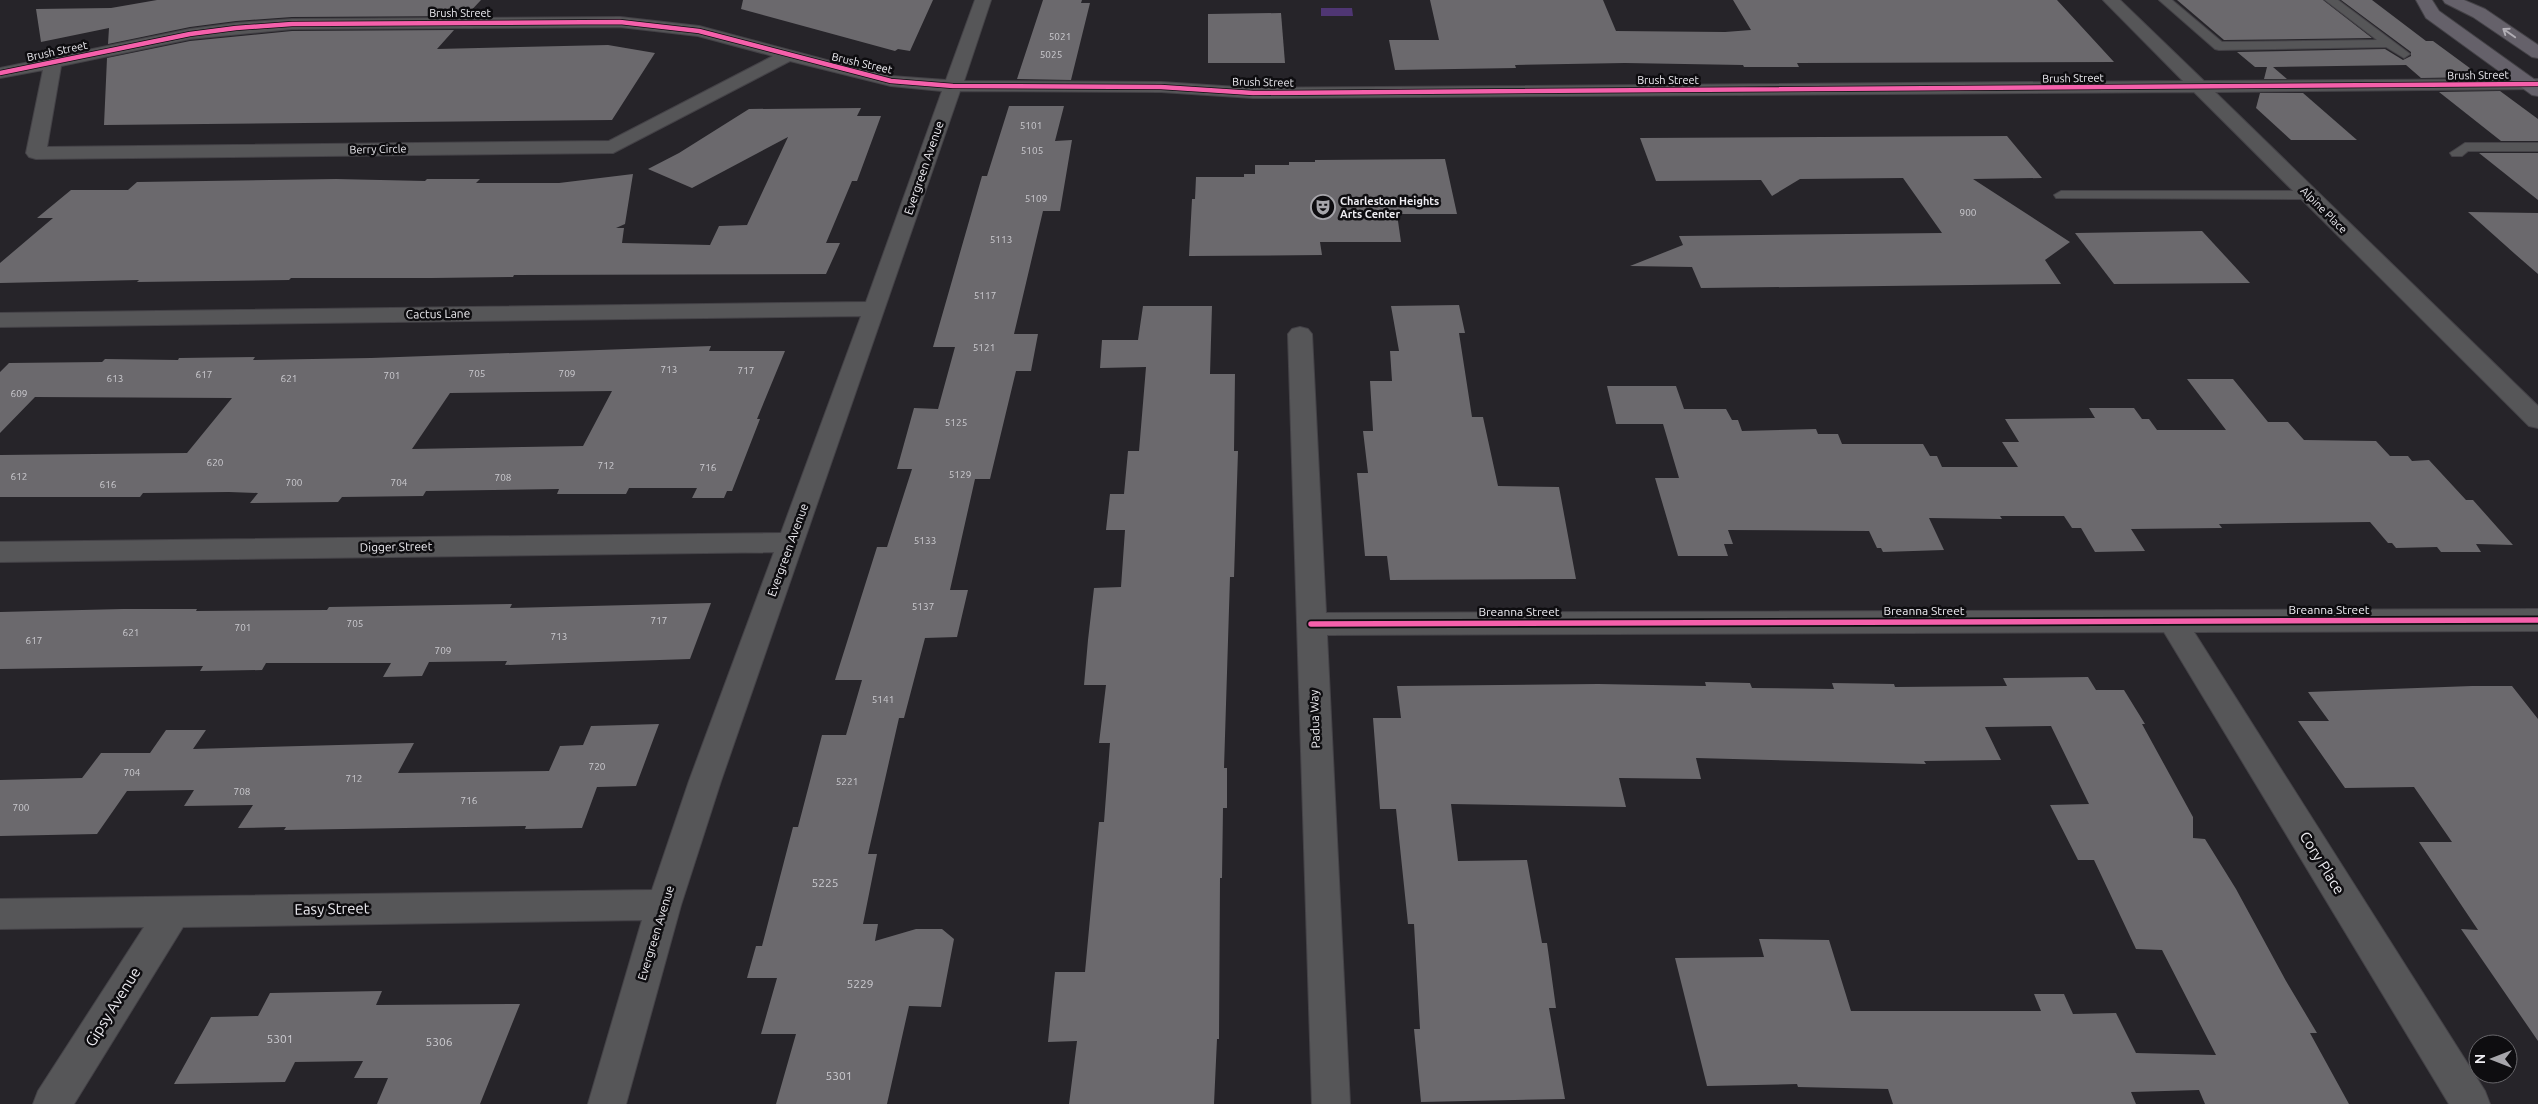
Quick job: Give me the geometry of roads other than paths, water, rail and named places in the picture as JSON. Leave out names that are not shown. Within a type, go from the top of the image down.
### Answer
[{"type":"main road","points":[[2424,0],[2432,14],[2535,86]]},
{"type":"main road","points":[[2450,0],[2479,12],[2538,53]]},
{"type":"street","name":"Evergreen Avenue","points":[[607,1104],[664,904],[705,781],[875,309],[983,0]]},
{"type":"street","name":"Alpine Place","points":[[2111,0],[2538,420]]},
{"type":"street","name":"Brush Street","points":[[0,73],[190,34],[236,28],[302,24],[620,22],[699,31],[891,81],[953,86],[1161,87],[1253,93],[2535,86]]},
{"type":"street","name":"Berry Circle","points":[[53,62],[36,152],[614,147],[789,55]]},
{"type":"street","name":"Cactus Lane","points":[[0,320],[875,309]]},
{"type":"street","name":"Padua Way","points":[[1300,334],[1331,1104]]},
{"type":"street","name":"Digger Street","points":[[0,552],[791,542]]},
{"type":"street","name":"Breanna Street","points":[[1311,624],[2538,620]]},
{"type":"street","name":"Cory Place","points":[[2172,622],[2471,1104]]},
{"type":"street","name":"Easy Street","points":[[0,914],[664,904]]},
{"type":"street","name":"Gipsy Avenue","points":[[52,1104],[174,911]]},
{"type":"lane","points":[[2165,0],[2219,46],[2388,43]]},
{"type":"lane","points":[[2332,0],[2404,54]]},
{"type":"lane","points":[[2457,152],[2465,147],[2538,148]]},
{"type":"lane","points":[[2060,196],[2309,195]]},
{"type":"place","name":"Charleston Heights Arts Center","points":[[1323,207]]}]
